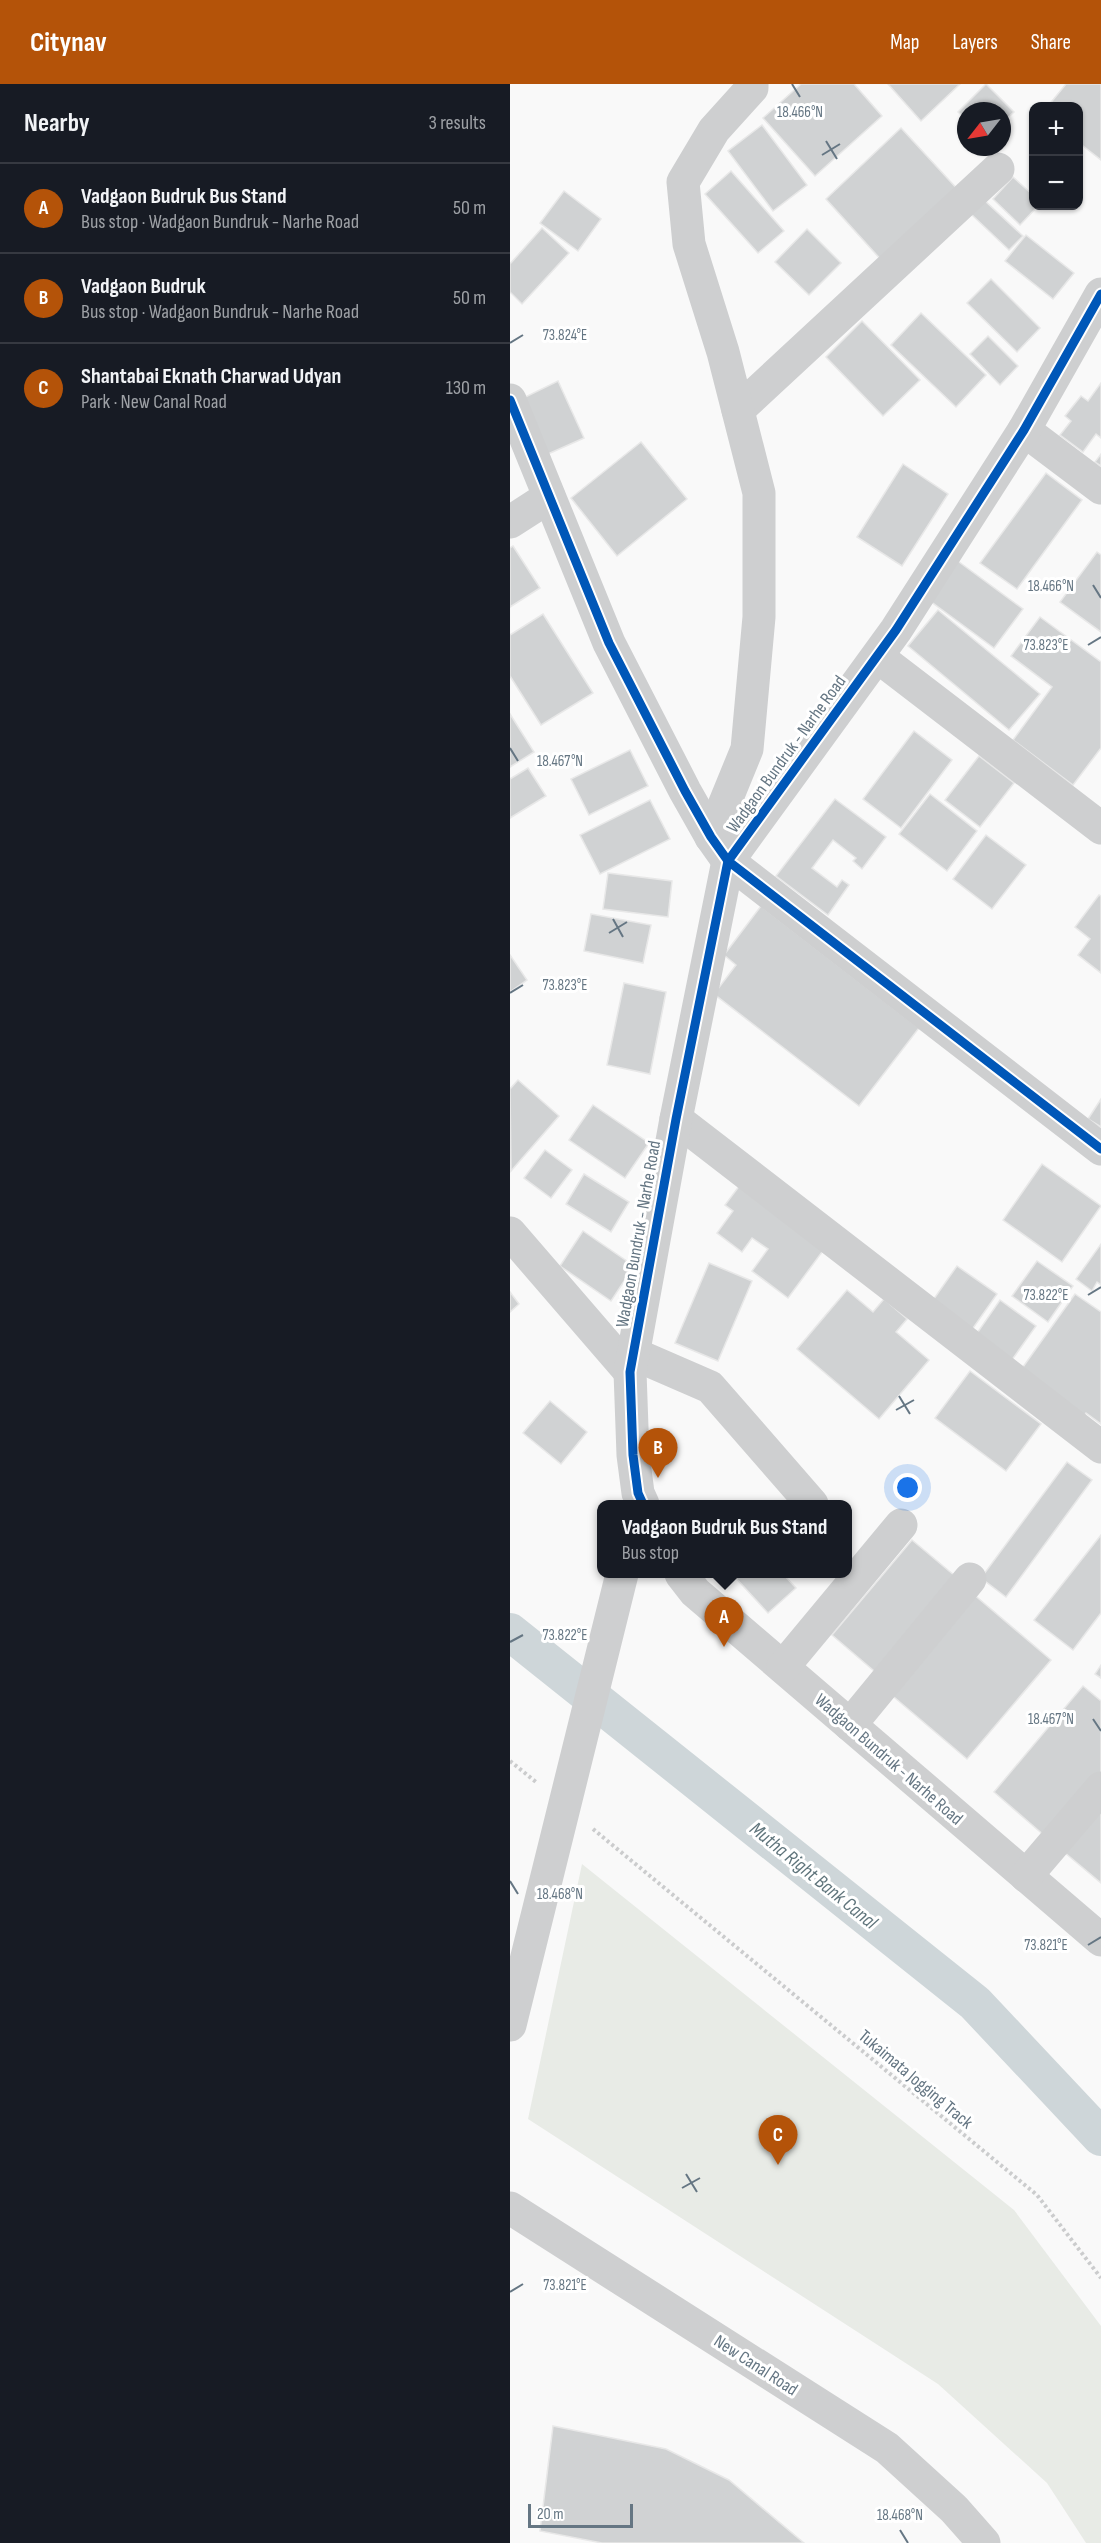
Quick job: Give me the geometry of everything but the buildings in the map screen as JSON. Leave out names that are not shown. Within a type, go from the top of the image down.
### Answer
[{"type":"street","points":[[719,849],[747,748],[759,617],[759,493],[723,352],[689,244],[683,182],[714,130],[752,88],[752,84]]},
{"type":"street","points":[[738,410],[998,169]]},
{"type":"street","name":"Wadgaon Bundruk - Narhe Road","points":[[641,1500],[638,1492],[633,1455],[632,1363],[676,1119],[719,849],[878,657],[1024,430],[1101,294]]},
{"type":"street","points":[[510,400],[609,643],[685,791],[719,849],[1101,1149]]},
{"type":"street","points":[[1024,430],[1101,488]]},
{"type":"street","points":[[510,522],[549,497]]},
{"type":"street","points":[[878,657],[1101,828]]},
{"type":"street","points":[[676,1119],[1101,1447]]},
{"type":"street","points":[[510,1233],[632,1363],[710,1387],[809,1500]]},
{"type":"street","points":[[783,1668],[901,1525]]},
{"type":"street","name":"Wadgaon Bundruk - Narhe Road","points":[[684,1578],[695,1592],[1026,1876],[1098,1932]]},
{"type":"street","points":[[850,1725],[970,1579]]},
{"type":"street","points":[[510,2025],[566,1806],[619,1584]]},
{"type":"street","points":[[1026,1876],[1101,1788]]},
{"type":"street","name":"New Canal Road","points":[[510,2208],[887,2448],[954,2509],[984,2543]]},
{"type":"shaded area","points":[[582,1864],[1014,2210],[1101,2326],[1101,2543],[1086,2543],[1047,2483],[938,2384],[528,2119]]},
{"type":"waterway","name":"Mutha Right Bank Canal","points":[[510,1632],[975,2003],[1101,2137]]},
{"type":"cycle path","points":[[641,1500],[638,1493],[633,1455],[630,1372],[676,1119],[728,861],[896,630],[1024,430],[1101,294]]},
{"type":"cycle path","points":[[510,400],[609,643],[685,791],[711,837],[728,861],[1101,1149]]},
{"type":"place","name":"Vadgaon Budruk","points":[[658,1478]]},
{"type":"place","name":"Vadgaon Budruk Bus Stand","points":[[724,1647]]},
{"type":"place","name":"Shantabai Eknath Charwad Udyan","points":[[778,2165]]}]
